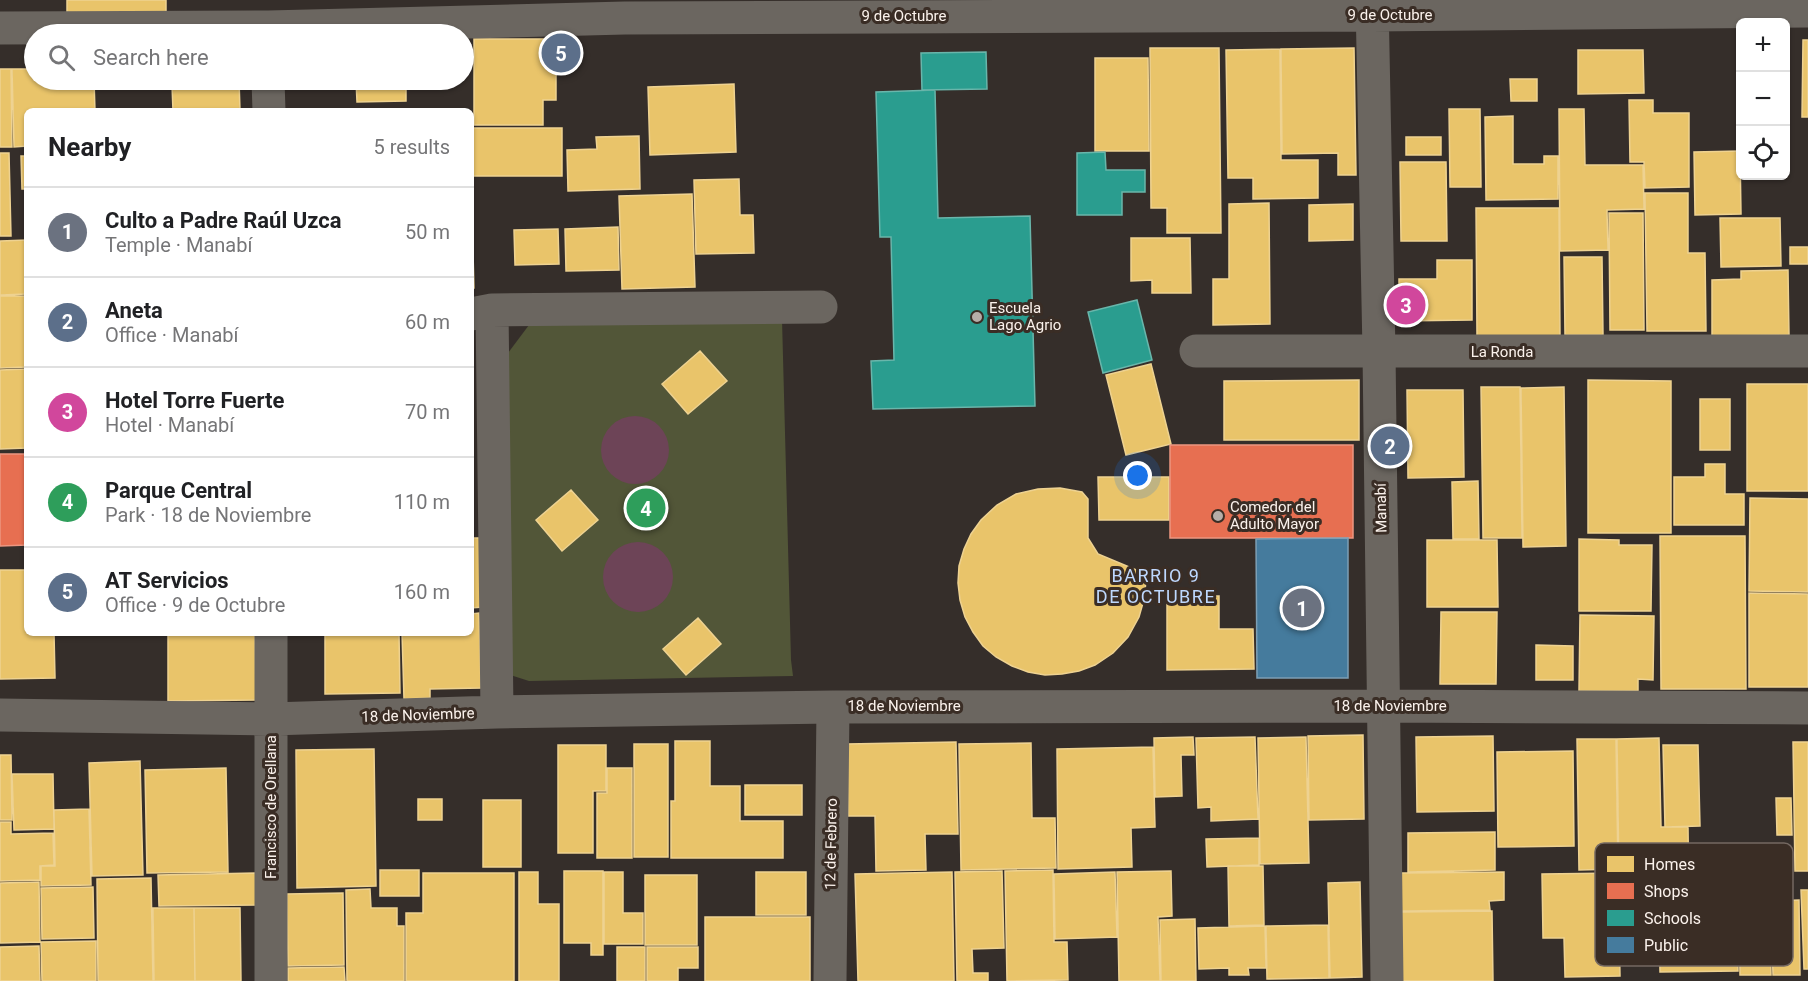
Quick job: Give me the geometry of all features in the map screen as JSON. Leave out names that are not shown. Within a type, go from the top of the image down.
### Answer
[{"type":"street","name":"9 de Octubre","points":[[134,24],[625,9],[1372,8],[1808,11]]},
{"type":"street","name":"Manabí","points":[[1372,8],[1387,981]]},
{"type":"street","name":"9 de Octubre","points":[[0,28],[24,27]]},
{"type":"street","points":[[268,90],[269,108]]},
{"type":"street","points":[[497,712],[481,312],[821,308]]},
{"type":"street","name":"La Ronda","points":[[1196,351],[1808,351]]},
{"type":"street","name":"Francisco de Orellana","points":[[271,636],[271,981]]},
{"type":"street","name":"18 de Noviembre","points":[[0,715],[271,719],[833,706],[1808,708]]},
{"type":"street","name":"12 de Febrero","points":[[830,981],[833,706]]},
{"type":"green space","points":[[782,319],[793,676],[529,681],[507,674],[505,357],[532,321]]},
{"type":"shaded area","points":[[635,416],[648,419],[659,426],[666,437],[669,450],[666,463],[659,474],[648,481],[635,484],[622,481],[611,474],[604,463],[601,450],[604,437],[611,426],[622,419]]},
{"type":"shaded area","points":[[638,542],[651,545],[663,552],[670,564],[673,577],[670,590],[663,602],[651,609],[638,612],[625,609],[613,602],[606,590],[603,577],[606,564],[613,552],[625,545]]},
{"type":"building: Homes","points":[[67,0],[166,0],[166,16],[67,17]]},
{"type":"building: Homes","points":[[474,39],[556,39],[556,100],[543,100],[543,125],[474,125]]},
{"type":"building: Homes","points":[[1803,40],[1808,40],[1808,117],[1802,117]]},
{"type":"building: Homes","points":[[1150,48],[1219,48],[1221,233],[1167,233],[1167,208],[1151,208]]},
{"type":"building: Homes","points":[[1354,48],[1356,175],[1338,175],[1338,153],[1282,154],[1281,49]]},
{"type":"building: Homes","points":[[1280,49],[1281,160],[1318,160],[1318,198],[1253,199],[1253,178],[1228,178],[1226,50]]},
{"type":"building: Homes","points":[[1578,50],[1643,50],[1644,93],[1578,94]]},
{"type":"building: Homes","points":[[1095,58],[1148,58],[1149,151],[1095,151]]},
{"type":"building: Homes","points":[[0,69],[11,69],[12,147],[0,147]]},
{"type":"building: Homes","points":[[12,69],[24,69],[24,90],[94,90],[95,108],[24,108],[24,146],[14,147]]},
{"type":"building: Homes","points":[[1510,79],[1537,79],[1537,101],[1511,101]]},
{"type":"building: Homes","points":[[734,84],[736,152],[650,155],[648,87]]},
{"type":"building: Homes","points":[[172,90],[239,90],[240,108],[173,108]]},
{"type":"building: Homes","points":[[356,90],[406,90],[406,101],[357,102]]},
{"type":"building: Homes","points":[[1629,100],[1653,100],[1653,113],[1689,113],[1689,187],[1645,188],[1644,162],[1630,162]]},
{"type":"building: Homes","points":[[1449,109],[1480,109],[1481,187],[1450,187]]},
{"type":"building: Homes","points":[[1559,109],[1584,109],[1585,165],[1643,165],[1644,209],[1607,210],[1608,250],[1560,251]]},
{"type":"building: Homes","points":[[1513,116],[1513,164],[1544,164],[1544,156],[1558,156],[1558,199],[1486,200],[1485,117]]},
{"type":"building: Homes","points":[[474,128],[562,128],[562,176],[474,176]]},
{"type":"building: Homes","points":[[639,136],[640,189],[568,191],[567,150],[597,149],[596,137]]},
{"type":"building: Homes","points":[[1406,137],[1441,137],[1441,155],[1406,155]]},
{"type":"building: Homes","points":[[1736,151],[1736,180],[1740,180],[1741,214],[1695,215],[1694,152]]},
{"type":"building: Homes","points":[[0,153],[9,153],[11,236],[0,236]]},
{"type":"building: Homes","points":[[21,156],[24,156],[24,189],[22,189]]},
{"type":"building: Homes","points":[[1400,162],[1446,162],[1447,241],[1401,241]]},
{"type":"building: Homes","points":[[739,179],[740,215],[753,215],[754,253],[696,254],[694,180]]},
{"type":"building: Homes","points":[[1645,193],[1688,193],[1688,253],[1705,253],[1706,331],[1647,331]]},
{"type":"building: Homes","points":[[692,194],[695,287],[622,289],[619,196]]},
{"type":"building: Homes","points":[[1269,203],[1270,324],[1213,325],[1213,279],[1229,279],[1229,204]]},
{"type":"building: Homes","points":[[1353,204],[1353,240],[1309,241],[1309,205]]},
{"type":"building: Homes","points":[[1476,208],[1559,208],[1560,336],[1477,336]]},
{"type":"building: Homes","points":[[1609,213],[1643,213],[1644,330],[1610,330]]},
{"type":"building: Homes","points":[[1720,218],[1780,218],[1781,266],[1721,267]]},
{"type":"building: Homes","points":[[618,227],[619,270],[566,271],[565,229]]},
{"type":"building: Homes","points":[[558,229],[559,264],[515,265],[514,230]]},
{"type":"building: Homes","points":[[1131,238],[1190,238],[1191,293],[1152,293],[1152,280],[1131,281]]},
{"type":"building: Homes","points":[[24,240],[24,294],[0,295],[0,241]]},
{"type":"building: Homes","points":[[1790,247],[1808,247],[1808,264],[1790,264]]},
{"type":"building: Homes","points":[[1564,257],[1602,257],[1603,335],[1565,335]]},
{"type":"building: Homes","points":[[1437,260],[1472,260],[1472,320],[1399,321],[1399,279],[1437,279]]},
{"type":"building: Homes","points":[[1788,270],[1789,335],[1712,336],[1712,280],[1741,279],[1741,271]]},
{"type":"building: Homes","points":[[0,296],[24,296],[24,367],[0,368]]},
{"type":"building: Homes","points":[[700,351],[727,381],[688,414],[662,384]]},
{"type":"building: Homes","points":[[1151,364],[1171,444],[1126,455],[1106,375]]},
{"type":"building: Homes","points":[[24,369],[24,448],[0,449],[0,370]]},
{"type":"building: Homes","points":[[1359,380],[1359,440],[1224,440],[1224,381]]},
{"type":"building: Homes","points":[[1588,380],[1671,381],[1671,533],[1588,533]]},
{"type":"building: Homes","points":[[1747,384],[1808,384],[1808,491],[1747,491]]},
{"type":"building: Homes","points":[[1481,387],[1520,387],[1522,538],[1483,538]]},
{"type":"building: Homes","points":[[1564,387],[1566,546],[1523,547],[1521,388]]},
{"type":"building: Homes","points":[[1407,390],[1463,390],[1464,477],[1408,478]]},
{"type":"building: Homes","points":[[1700,399],[1730,399],[1730,450],[1700,450]]},
{"type":"building: Homes","points":[[1705,464],[1725,464],[1725,494],[1744,494],[1744,525],[1674,525],[1674,477],[1705,477]]},
{"type":"building: Homes","points":[[1098,477],[1169,477],[1169,520],[1099,520]]},
{"type":"building: Homes","points":[[1478,481],[1479,539],[1453,539],[1452,482]]},
{"type":"building: Homes","points":[[1060,488],[1082,492],[1088,499],[1088,538],[1098,554],[1146,574],[1145,596],[1139,617],[1128,637],[1113,653],[1095,665],[1079,671],[1045,675],[1012,666],[983,646],[965,617],[958,583],[959,566],[971,534],[981,520],[997,505],[1016,494],[1038,489]]},
{"type":"building: Homes","points":[[571,490],[598,520],[562,551],[536,520]]},
{"type":"building: Homes","points":[[1750,498],[1808,499],[1808,592],[1749,591]]},
{"type":"building: Homes","points":[[1660,536],[1745,536],[1746,689],[1661,689]]},
{"type":"building: Homes","points":[[474,538],[482,538],[483,607],[474,608]]},
{"type":"building: Homes","points":[[1579,539],[1619,540],[1619,545],[1652,545],[1651,611],[1579,611]]},
{"type":"building: Homes","points":[[1427,540],[1497,540],[1498,607],[1427,607]]},
{"type":"building: Homes","points":[[0,570],[24,570],[24,636],[54,636],[55,678],[0,679]]},
{"type":"building: Homes","points":[[1749,593],[1808,594],[1808,687],[1749,687]]},
{"type":"building: Homes","points":[[1167,596],[1219,596],[1219,629],[1253,629],[1254,669],[1167,670]]},
{"type":"building: Homes","points":[[1441,612],[1497,612],[1496,684],[1440,684]]},
{"type":"building: Homes","points":[[479,613],[481,688],[430,689],[430,698],[404,699],[402,636],[474,636],[474,614]]},
{"type":"building: Homes","points":[[1580,615],[1654,616],[1653,680],[1638,679],[1638,691],[1579,691]]},
{"type":"building: Homes","points":[[698,618],[721,644],[686,675],[663,649]]},
{"type":"building: Homes","points":[[168,636],[255,636],[256,700],[168,701]]},
{"type":"building: Homes","points":[[325,636],[399,636],[400,693],[325,694]]},
{"type":"building: Homes","points":[[1536,645],[1573,646],[1573,680],[1536,680]]},
{"type":"building: Homes","points":[[1363,735],[1364,819],[1309,820],[1308,736]]},
{"type":"building: Homes","points":[[1493,736],[1494,811],[1417,812],[1416,737]]},
{"type":"building: Homes","points":[[1193,737],[1194,755],[1181,755],[1182,796],[1155,797],[1154,738]]},
{"type":"building: Homes","points":[[1255,737],[1258,819],[1211,821],[1211,807],[1198,808],[1196,738]]},
{"type":"building: Homes","points":[[1306,737],[1309,863],[1260,864],[1258,738]]},
{"type":"building: Homes","points":[[1659,738],[1661,827],[1688,827],[1688,843],[1619,843],[1617,739]]},
{"type":"building: Homes","points":[[1577,739],[1616,739],[1618,843],[1595,843],[1595,870],[1579,870]]},
{"type":"building: Homes","points":[[675,741],[710,741],[710,786],[740,786],[740,821],[783,821],[783,858],[671,858],[671,801],[675,801]]},
{"type":"building: Homes","points":[[956,742],[958,834],[925,834],[926,870],[876,871],[875,816],[848,816],[847,744]]},
{"type":"building: Homes","points":[[1793,742],[1808,742],[1808,871],[1795,871]]},
{"type":"building: Homes","points":[[1031,743],[1032,818],[1055,818],[1056,868],[961,870],[959,744]]},
{"type":"building: Homes","points":[[634,744],[668,744],[668,857],[634,857]]},
{"type":"building: Homes","points":[[558,745],[606,745],[606,791],[593,791],[593,853],[558,853]]},
{"type":"building: Homes","points":[[1663,745],[1698,745],[1700,826],[1665,827]]},
{"type":"building: Homes","points":[[1153,747],[1155,827],[1131,828],[1132,867],[1058,869],[1057,749]]},
{"type":"building: Homes","points":[[374,749],[376,886],[297,888],[296,750]]},
{"type":"building: Homes","points":[[1573,751],[1574,846],[1498,847],[1497,752]]},
{"type":"building: Homes","points":[[0,755],[11,755],[12,820],[0,820]]},
{"type":"building: Homes","points":[[140,761],[143,875],[92,876],[89,763]]},
{"type":"building: Homes","points":[[226,768],[228,872],[147,873],[145,770]]},
{"type":"building: Homes","points":[[607,768],[632,768],[632,858],[597,858],[597,793],[607,793]]},
{"type":"building: Homes","points":[[12,774],[53,774],[54,829],[14,830]]},
{"type":"building: Homes","points":[[745,785],[802,785],[802,815],[745,815]]},
{"type":"building: Homes","points":[[1776,798],[1791,798],[1792,835],[1777,835]]},
{"type":"building: Homes","points":[[418,799],[442,799],[442,820],[418,820]]},
{"type":"building: Homes","points":[[483,800],[521,800],[521,867],[483,867]]},
{"type":"building: Homes","points":[[89,809],[91,885],[41,886],[41,866],[55,866],[54,810]]},
{"type":"building: Homes","points":[[0,822],[11,822],[11,834],[53,833],[54,865],[40,866],[40,880],[0,881]]},
{"type":"building: Homes","points":[[1495,832],[1495,870],[1408,872],[1408,833]]},
{"type":"building: Homes","points":[[1259,838],[1259,865],[1207,867],[1206,839]]},
{"type":"building: Homes","points":[[1228,866],[1263,866],[1264,925],[1229,926]]},
{"type":"building: Homes","points":[[380,870],[419,870],[419,896],[380,896]]},
{"type":"building: Homes","points":[[1053,870],[1054,942],[1067,942],[1068,980],[1007,981],[1005,871]]},
{"type":"building: Homes","points":[[564,871],[603,871],[603,955],[591,955],[591,943],[564,943]]},
{"type":"building: Homes","points":[[1002,871],[1004,948],[972,949],[973,973],[988,973],[988,981],[957,981],[955,872]]},
{"type":"building: Homes","points":[[1171,871],[1172,916],[1158,917],[1160,981],[1119,981],[1117,872]]},
{"type":"building: Homes","points":[[519,872],[538,872],[538,904],[559,904],[559,981],[519,981]]},
{"type":"building: Homes","points":[[604,872],[623,872],[623,913],[643,913],[643,944],[604,944]]},
{"type":"building: Homes","points":[[756,872],[806,872],[806,915],[756,915]]},
{"type":"building: Homes","points":[[952,872],[954,981],[858,981],[855,874]]},
{"type":"building: Homes","points":[[1115,872],[1117,937],[1055,939],[1054,874]]},
{"type":"building: Homes","points":[[1504,872],[1504,900],[1489,901],[1490,910],[1401,911],[1401,873]]},
{"type":"building: Homes","points":[[256,873],[257,905],[159,906],[158,875]]},
{"type":"building: Homes","points":[[423,873],[514,873],[514,981],[406,981],[406,913],[423,913]]},
{"type":"building: Homes","points":[[1595,873],[1595,966],[1620,966],[1620,976],[1565,977],[1564,938],[1543,938],[1542,874]]},
{"type":"building: Homes","points":[[645,875],[697,875],[697,945],[645,945]]},
{"type":"building: Homes","points":[[151,878],[153,981],[98,981],[97,879]]},
{"type":"building: Homes","points":[[39,882],[40,942],[0,943],[0,883]]},
{"type":"building: Homes","points":[[1360,882],[1362,977],[1330,978],[1328,883]]},
{"type":"building: Homes","points":[[93,887],[94,938],[42,939],[41,888]]},
{"type":"building: Homes","points":[[370,889],[371,908],[397,908],[397,926],[404,926],[404,981],[347,981],[346,890]]},
{"type":"building: Homes","points":[[1801,890],[1808,890],[1808,969],[1804,969]]},
{"type":"building: Homes","points":[[343,893],[344,965],[288,966],[287,894]]},
{"type":"building: Homes","points":[[1793,900],[1799,900],[1800,975],[1773,975],[1773,966],[1793,966]]},
{"type":"building: Homes","points":[[153,908],[194,908],[195,981],[154,981]]},
{"type":"building: Homes","points":[[194,908],[240,908],[241,981],[195,981]]},
{"type":"building: Homes","points":[[1492,911],[1493,981],[1402,981],[1401,912]]},
{"type":"building: Homes","points":[[705,917],[810,917],[810,981],[705,981]]},
{"type":"building: Homes","points":[[1195,919],[1196,981],[1161,981],[1160,920]]},
{"type":"building: Homes","points":[[1328,925],[1329,978],[1267,979],[1266,926]]},
{"type":"building: Homes","points":[[1265,926],[1266,968],[1248,968],[1249,975],[1229,975],[1229,968],[1199,969],[1198,928]]},
{"type":"building: Homes","points":[[96,941],[96,981],[42,981],[41,942]]},
{"type":"building: Homes","points":[[39,946],[40,981],[0,981],[0,947]]},
{"type":"building: Homes","points":[[617,947],[645,947],[645,981],[617,981]]},
{"type":"building: Homes","points":[[647,947],[698,947],[698,968],[678,968],[678,981],[647,981]]},
{"type":"building: Homes","points":[[1660,966],[1738,966],[1738,971],[1660,972]]},
{"type":"building: Homes","points":[[1740,966],[1771,966],[1771,975],[1740,975]]},
{"type":"building: Homes","points":[[344,967],[345,981],[288,981],[288,968]]},
{"type":"building: Shops","points":[[1170,445],[1353,445],[1353,538],[1170,538]]},
{"type":"building: Shops","points":[[0,454],[24,454],[24,545],[0,546]]},
{"type":"building: Schools","points":[[986,52],[987,89],[922,90],[921,53]]},
{"type":"building: Schools","points":[[935,90],[938,218],[1030,216],[1035,406],[873,409],[871,361],[894,360],[891,237],[880,237],[876,92]]},
{"type":"building: Schools","points":[[1105,152],[1106,170],[1145,170],[1145,192],[1122,192],[1122,215],[1077,215],[1077,153]]},
{"type":"building: Schools","points":[[1137,300],[1152,360],[1103,373],[1088,312]]},
{"type":"building: Public","points":[[1348,538],[1348,678],[1257,678],[1256,539]]},
{"type":"place","name":"AT Servicios","points":[[561,53]]},
{"type":"place","name":"Hotel Torre Fuerte","points":[[1406,305]]},
{"type":"place","name":"Escuela Lago Agrio","points":[[977,317]]},
{"type":"place","name":"Aneta","points":[[1390,446]]},
{"type":"place","name":"Parque Central","points":[[646,508]]},
{"type":"place","name":"Comedor del Adulto Mayor","points":[[1218,516]]},
{"type":"place","name":"Culto a Padre Raúl Uzca","points":[[1302,608]]},
{"type":"district","name":"BARRIO 9 DE OCTUBRE","points":[[1156,585]]}]
